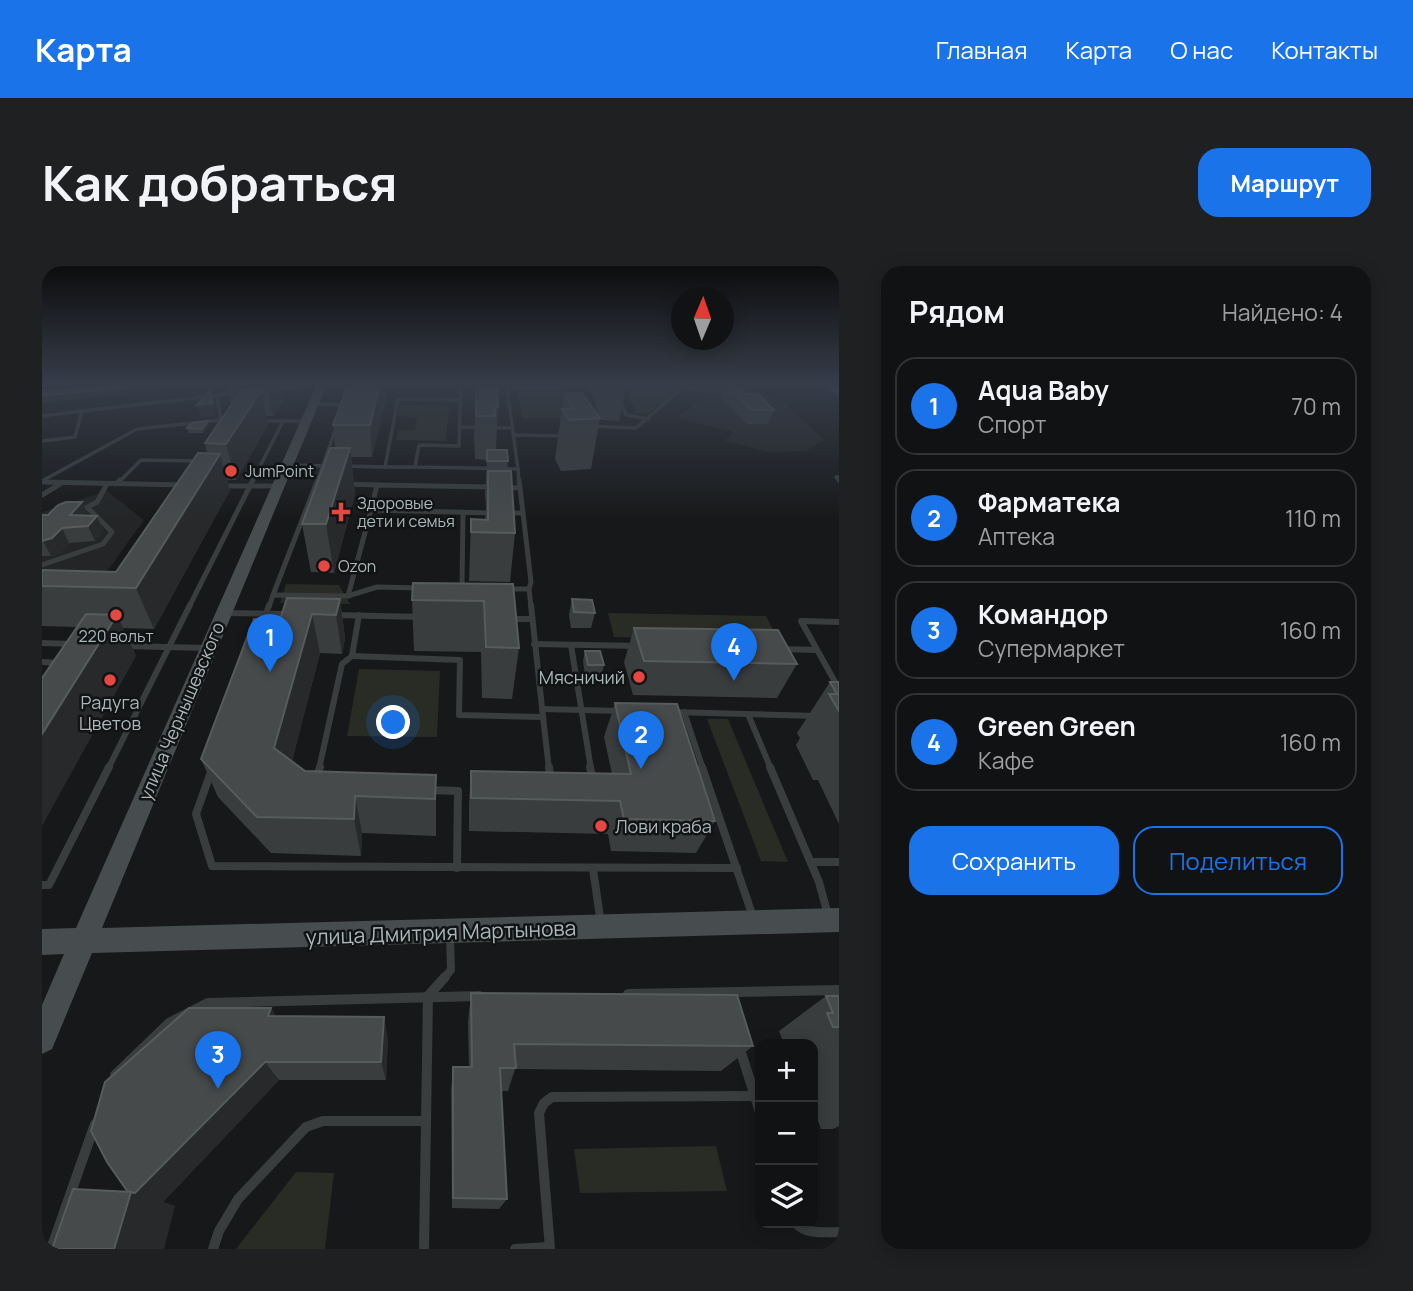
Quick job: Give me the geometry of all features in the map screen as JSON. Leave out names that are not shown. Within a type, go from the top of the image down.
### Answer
[{"type":"main road","name":"улица Чернышевского","points":[[42,1039],[302,430]]},
{"type":"main road","name":"улица Дмитрия Мартынова","points":[[42,942],[834,920]]},
{"type":"lane","points":[[42,441],[75,437],[77,430]]},
{"type":"lane","points":[[42,481],[135,430]]},
{"type":"lane","points":[[42,885],[49,885],[279,430]]},
{"type":"lane","points":[[258,638],[335,430]]},
{"type":"lane","points":[[384,467],[392,430]]},
{"type":"lane","points":[[415,467],[419,445],[459,446],[459,430]]},
{"type":"lane","points":[[512,430],[531,582],[529,589],[534,644],[552,792]]},
{"type":"lane","points":[[586,430],[587,434]]},
{"type":"lane","points":[[513,435],[567,436]]},
{"type":"lane","points":[[116,484],[137,461],[202,461]]},
{"type":"lane","points":[[287,466],[518,468]]},
{"type":"lane","points":[[42,481],[61,484],[191,485]]},
{"type":"lane","points":[[42,495],[61,484]]},
{"type":"lane","points":[[76,511],[97,502],[107,484]]},
{"type":"lane","points":[[316,484],[328,484]]},
{"type":"lane","points":[[341,484],[520,488]]},
{"type":"lane","points":[[348,596],[377,485]]},
{"type":"lane","points":[[216,486],[277,486]]},
{"type":"lane","points":[[42,565],[103,544],[112,532],[88,508]]},
{"type":"lane","points":[[371,510],[523,513]]},
{"type":"lane","points":[[462,589],[463,512]]},
{"type":"lane","points":[[273,594],[348,596],[377,587],[426,588]]},
{"type":"lane","points":[[450,588],[476,589]]},
{"type":"lane","points":[[502,589],[529,589]]},
{"type":"lane","points":[[222,613],[293,614]]},
{"type":"lane","points":[[332,615],[425,617]]},
{"type":"lane","points":[[352,656],[359,615]]},
{"type":"lane","points":[[492,618],[532,619]]},
{"type":"lane","points":[[839,622],[801,621],[839,689]]},
{"type":"lane","points":[[42,643],[78,644]]},
{"type":"lane","points":[[534,644],[642,646]]},
{"type":"lane","points":[[115,645],[207,648]]},
{"type":"lane","points":[[571,645],[594,794]]},
{"type":"lane","points":[[776,649],[817,650]]},
{"type":"lane","points":[[326,786],[318,774],[342,664],[352,656],[460,660],[459,715],[581,710],[632,711]]},
{"type":"lane","points":[[42,662],[66,663]]},
{"type":"lane","points":[[658,712],[826,716]]},
{"type":"lane","points":[[684,712],[754,921]]},
{"type":"lane","points":[[748,714],[834,920]]},
{"type":"lane","points":[[214,764],[196,814],[212,866],[737,868]]},
{"type":"lane","points":[[418,789],[471,791]]},
{"type":"lane","points":[[457,868],[458,791]]},
{"type":"lane","points":[[811,862],[839,862]]},
{"type":"lane","points":[[593,869],[602,927]]},
{"type":"lane","points":[[424,1249],[428,996],[451,970],[450,931]]},
{"type":"lane","points":[[623,994],[839,990]]},
{"type":"lane","points":[[721,993],[725,1006]]},
{"type":"lane","points":[[111,1079],[151,1037],[197,1006],[208,1003],[484,996]]},
{"type":"lane","points":[[734,1032],[755,1093]]},
{"type":"lane","points":[[515,1249],[550,1248],[539,1113],[544,1102],[552,1097],[755,1096]]},
{"type":"lane","points":[[51,1249],[97,1118]]},
{"type":"lane","points":[[213,1249],[217,1232],[229,1209],[306,1127],[323,1121],[426,1121]]},
{"type":"lane","points":[[800,1228],[814,1232],[839,1232]]},
{"type":"shaded area","points":[[398,430],[447,430],[446,441],[396,440]]},
{"type":"shaded area","points":[[724,430],[813,430],[824,440],[806,451],[770,452],[725,441],[733,432]]},
{"type":"shaded area","points":[[107,491],[144,520],[105,574],[42,573],[42,512]]},
{"type":"shaded area","points":[[286,584],[339,585],[350,604],[280,603]]},
{"type":"shaded area","points":[[608,613],[766,616],[778,640],[614,637]]},
{"type":"shaded area","points":[[359,669],[440,671],[437,737],[347,736]]},
{"type":"shaded area","points":[[707,719],[728,719],[788,862],[761,861]]},
{"type":"shaded area","points":[[716,1146],[727,1191],[580,1193],[574,1149]]},
{"type":"shaded area","points":[[296,1172],[334,1173],[325,1249],[236,1249]]},
{"type":"building","points":[[214,430],[235,430],[226,444],[205,443]]},
{"type":"building","points":[[330,448],[350,448],[326,524],[302,524]]},
{"type":"building","points":[[487,450],[507,450],[508,461],[487,461]]},
{"type":"building","points":[[198,453],[220,454],[136,588],[42,586],[42,570],[116,572]]},
{"type":"building","points":[[488,471],[511,471],[515,533],[471,532],[471,519],[488,520]]},
{"type":"building","points":[[82,502],[70,515],[97,516],[88,526],[62,528],[52,538],[42,541],[42,515],[48,515],[58,505]]},
{"type":"building","points":[[413,583],[513,584],[519,648],[486,647],[484,601],[412,600]]},
{"type":"building","points":[[287,598],[340,599],[336,615],[312,614],[274,748],[305,771],[436,775],[435,799],[355,796],[354,819],[257,817],[201,759],[254,619],[280,620]]},
{"type":"building","points":[[572,599],[592,600],[595,613],[574,612]]},
{"type":"building","points":[[86,614],[117,615],[42,734],[42,678]]},
{"type":"building","points":[[634,628],[778,630],[797,664],[644,661]]},
{"type":"building","points":[[585,651],[600,651],[604,665],[588,665]]},
{"type":"building","points":[[830,682],[839,682],[839,711],[829,694],[837,694]]},
{"type":"building","points":[[615,703],[677,704],[715,821],[624,819],[620,801],[471,798],[471,771],[631,774]]},
{"type":"building","points":[[471,993],[737,995],[753,1046],[514,1044],[516,1068],[500,1068],[507,1199],[453,1198],[453,1067],[472,1067]]},
{"type":"building","points":[[826,996],[839,996],[839,1027],[833,1027],[827,1013],[833,1013]]},
{"type":"building","points":[[189,1008],[271,1008],[268,1016],[384,1017],[381,1062],[265,1062],[135,1193],[128,1192],[107,1162],[91,1131],[105,1082]]},
{"type":"building","points":[[73,1189],[131,1192],[114,1249],[52,1249]]},
{"type":"place","name":"JumPoint","points":[[231,471]]},
{"type":"place","name":"Здоровые дети и семья","points":[[341,512]]},
{"type":"place","name":"Ozon","points":[[324,566]]},
{"type":"place","name":"220 вольт","points":[[116,615]]},
{"type":"place","name":"Aqua Baby","points":[[270,672]]},
{"type":"place","name":"Мясничий","points":[[639,677]]},
{"type":"place","name":"Радуга Цветов","points":[[110,680]]},
{"type":"place","name":"Green Green","points":[[734,681]]},
{"type":"place","name":"Фарматека","points":[[641,769]]},
{"type":"place","name":"Лови краба","points":[[601,826]]},
{"type":"place","name":"Командор","points":[[218,1089]]}]
